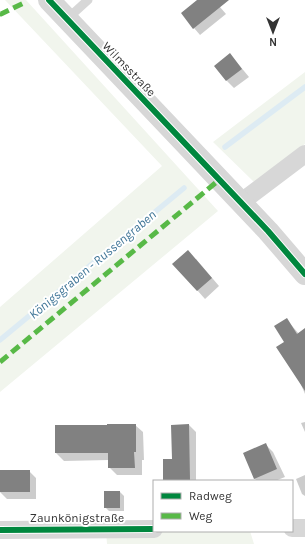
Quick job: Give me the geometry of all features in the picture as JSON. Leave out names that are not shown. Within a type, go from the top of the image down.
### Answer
[{"type":"street","name":"Wilmsstraße","points":[[49,0],[194,152],[305,274]]},
{"type":"street","points":[[240,203],[305,154]]},
{"type":"street","points":[[293,528],[305,528]]},
{"type":"street","name":"Zaunkönigstraße","points":[[0,530],[153,529]]},
{"type":"lane","points":[[67,19],[88,0]]},
{"type":"shaded area","points":[[5,0],[26,0],[218,211],[0,392],[0,307],[162,166]]},
{"type":"shaded area","points":[[305,72],[305,144],[254,182],[213,142]]},
{"type":"shaded area","points":[[106,531],[250,532],[254,544],[107,544]]},
{"type":"building","points":[[197,0],[229,0],[193,29],[181,13]]},
{"type":"building","points":[[230,53],[242,69],[226,81],[214,66]]},
{"type":"building","points":[[188,250],[212,278],[197,291],[172,264]]},
{"type":"building","points":[[287,318],[297,334],[305,328],[305,391],[276,347],[284,342],[274,326]]},
{"type":"building","points":[[136,424],[136,452],[134,452],[135,468],[108,468],[108,453],[55,453],[55,425]]},
{"type":"building","points":[[189,424],[190,480],[163,480],[163,459],[172,459],[171,425]]},
{"type":"building","points":[[266,443],[277,469],[254,479],[243,453]]},
{"type":"building","points":[[0,470],[30,470],[30,492],[0,492]]},
{"type":"building","points":[[104,491],[120,491],[120,508],[104,508]]},
{"type":"waterway","name":"Königsgraben - Russengraben","points":[[225,147],[305,87]]},
{"type":"waterway","name":"Königsgraben - Russengraben","points":[[0,340],[184,188]]},
{"type":"marked path","points":[[0,13],[1,14],[26,2]]},
{"type":"marked path","points":[[0,362],[219,180]]},
{"type":"cycle path","points":[[49,0],[268,231],[305,274]]},
{"type":"cycle path","points":[[0,530],[153,529]]}]
